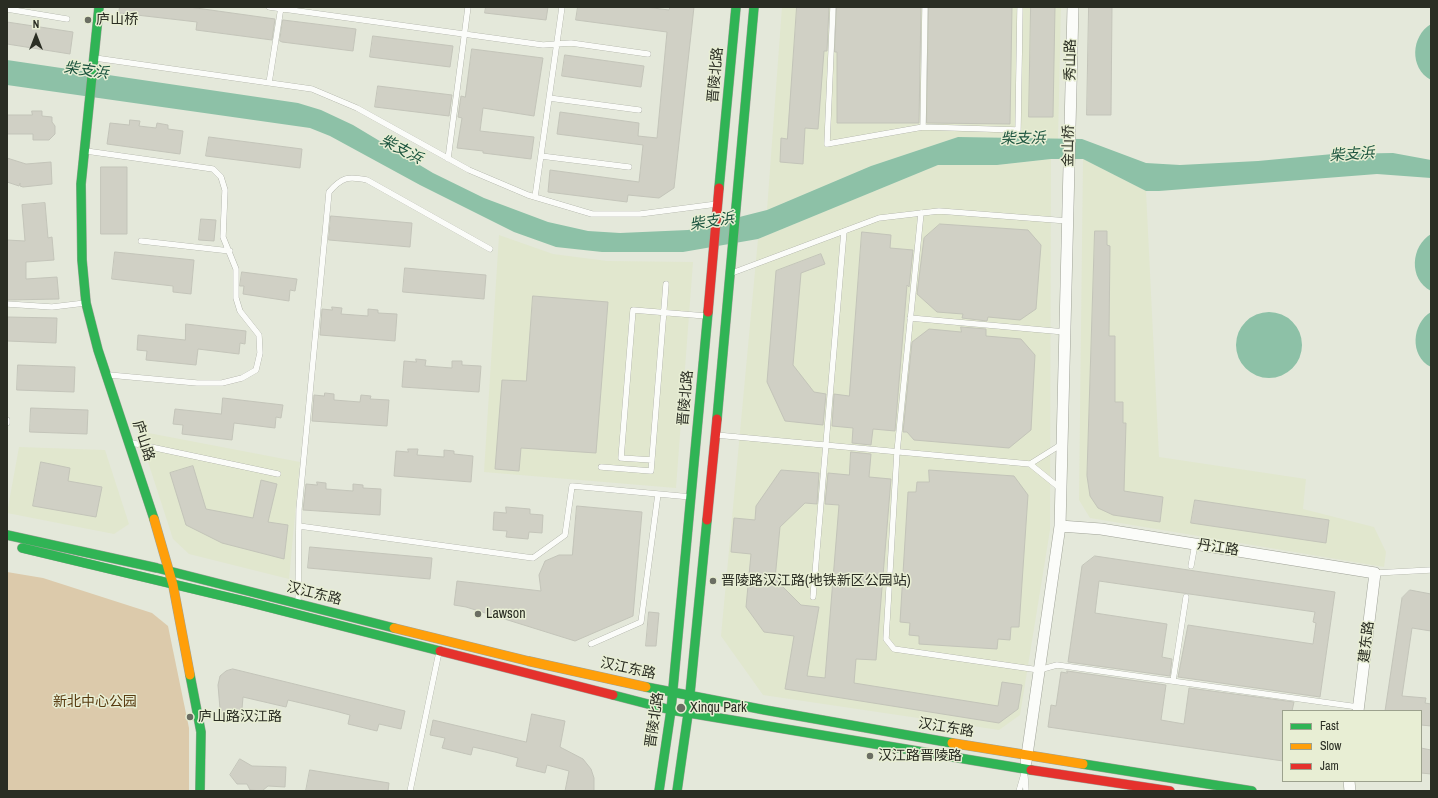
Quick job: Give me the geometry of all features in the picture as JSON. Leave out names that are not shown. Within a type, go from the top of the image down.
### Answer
[{"type":"main road","points":[[92,61],[99,7]]},
{"type":"main road","name":"晋陵北路","points":[[658,791],[673,692],[736,7]]},
{"type":"main road","points":[[677,791],[688,714],[732,273],[754,7]]},
{"type":"main road","name":"庐山路","points":[[92,61],[81,184],[82,260],[86,303],[98,350],[129,442],[173,585],[201,732],[200,791]]},
{"type":"main road","name":"汉江东路","points":[[7,535],[169,570],[439,640],[603,678],[689,696],[801,718],[1252,791]]},
{"type":"main road","name":"汉江东路","points":[[7,545],[688,714],[1170,791]]},
{"type":"street","name":"秀山路","points":[[1070,113],[1073,7]]},
{"type":"street","name":"金山桥","points":[[1025,769],[1060,526],[1070,113]]},
{"type":"street","name":"丹江路","points":[[1060,526],[1101,529],[1375,573]]},
{"type":"street","name":"建东路","points":[[1358,709],[1375,573]]},
{"type":"lane","points":[[270,7],[543,45],[571,43],[648,54]]},
{"type":"lane","points":[[448,158],[468,7]]},
{"type":"lane","points":[[535,197],[562,7]]},
{"type":"lane","points":[[833,7],[827,144],[923,127],[1018,130],[1020,7]]},
{"type":"lane","points":[[923,127],[925,7]]},
{"type":"lane","points":[[270,83],[281,8]]},
{"type":"lane","points":[[7,9],[67,19]]},
{"type":"lane","points":[[92,61],[312,89],[351,105],[469,170],[535,197],[592,214],[640,214],[719,204]]},
{"type":"lane","points":[[549,98],[638,110]]},
{"type":"lane","points":[[84,151],[213,169],[221,177],[224,190],[223,237],[230,251],[236,269],[236,298],[240,311],[259,335],[260,354],[256,370],[242,378],[222,384],[197,384],[106,374]]},
{"type":"lane","points":[[541,156],[629,167]]},
{"type":"lane","points":[[298,604],[299,526],[329,192],[339,181],[352,177],[367,180],[490,249]]},
{"type":"lane","points":[[732,273],[879,218],[939,211],[1068,221]]},
{"type":"lane","points":[[921,214],[896,452],[886,639],[894,649],[1039,670],[1057,665],[1358,709]]},
{"type":"lane","points":[[812,597],[844,231]]},
{"type":"lane","points":[[141,241],[230,251]]},
{"type":"lane","points":[[601,467],[651,471],[666,284]]},
{"type":"lane","points":[[7,304],[52,307],[86,303]]},
{"type":"lane","points":[[652,460],[621,458],[633,310],[708,316]]},
{"type":"lane","points":[[910,318],[1065,332]]},
{"type":"lane","points":[[715,435],[1030,464],[1061,489]]},
{"type":"lane","points":[[129,442],[278,474]]},
{"type":"lane","points":[[1030,464],[1062,444]]},
{"type":"lane","points":[[299,526],[533,558],[565,535],[572,486],[691,497]]},
{"type":"lane","points":[[591,644],[641,622],[658,494]]},
{"type":"lane","points":[[1191,566],[1194,544]]},
{"type":"lane","points":[[1375,573],[1431,570]]},
{"type":"lane","points":[[1173,681],[1186,597]]},
{"type":"lane","points":[[410,791],[439,651]]},
{"type":"lane","points":[[1019,791],[1025,769]]},
{"type":"lane","points":[[1025,769],[1026,791]]},
{"type":"shaded area","points":[[782,7],[1061,7],[1058,139],[958,137],[871,166],[767,210]]},
{"type":"shaded area","points":[[1051,159],[1050,530],[1020,715],[999,730],[763,695],[721,636],[758,239],[938,165],[997,165]]},
{"type":"shaded area","points":[[1083,159],[1146,191],[1159,457],[1306,479],[1303,509],[1374,527],[1386,552],[1384,567],[1090,518],[1079,500]]},
{"type":"shaded area","points":[[499,235],[553,254],[607,261],[693,262],[676,488],[484,472]]},
{"type":"shaded area","points":[[138,431],[300,462],[289,579],[189,554],[173,539]]},
{"type":"shaded area","points":[[19,447],[105,450],[129,524],[114,534],[7,513]]},
{"type":"green space","name":"新北中心公园","points":[[7,572],[43,578],[152,613],[168,626],[189,728],[189,791],[7,791]]},
{"type":"water","points":[[1431,24],[1431,80],[1424,75],[1419,68],[1415,52],[1419,36],[1424,29]]},
{"type":"water","name":"柴支浜","points":[[7,60],[298,103],[321,110],[353,125],[433,173],[484,198],[548,222],[588,231],[620,233],[688,230],[767,210],[871,166],[958,137],[1082,139],[1146,163],[1180,165],[1258,161],[1333,154],[1393,153],[1431,160],[1431,178],[1377,174],[1146,191],[1083,159],[1051,159],[997,165],[938,165],[758,239],[683,252],[602,252],[556,247],[514,232],[420,185],[330,136],[310,128],[7,85]]},
{"type":"water","points":[[1431,234],[1431,291],[1418,279],[1415,262],[1419,246],[1424,239]]},
{"type":"water","points":[[1263,312],[1275,312],[1282,314],[1293,321],[1300,332],[1302,345],[1300,358],[1293,369],[1282,376],[1275,378],[1263,378],[1256,376],[1245,369],[1238,358],[1236,351],[1236,339],[1238,332],[1245,321],[1256,314]]},
{"type":"water","points":[[1431,312],[1431,367],[1424,362],[1419,355],[1416,348],[1416,340],[1417,331],[1420,324]]},
{"type":"building","points":[[120,7],[189,7],[275,19],[272,40],[196,30],[197,22],[119,13]]},
{"type":"building","points":[[486,7],[548,7],[546,20],[485,13]]},
{"type":"building","points":[[578,7],[645,7],[669,10],[670,7],[694,7],[674,188],[659,198],[628,195],[627,202],[548,192],[550,170],[639,182],[643,145],[557,134],[560,112],[639,123],[638,136],[657,138],[667,32],[576,20]]},
{"type":"building","points":[[797,7],[829,7],[827,51],[824,51],[818,129],[805,128],[803,164],[780,162],[781,138],[787,139]]},
{"type":"building","points":[[837,7],[921,7],[919,123],[837,123],[837,52],[835,52]]},
{"type":"building","points":[[929,7],[1012,7],[1010,124],[927,123]]},
{"type":"building","points":[[1031,7],[1055,7],[1053,117],[1029,117]]},
{"type":"building","points":[[1089,7],[1112,7],[1111,115],[1087,115]]},
{"type":"building","points":[[283,20],[356,29],[353,51],[282,42],[280,41]]},
{"type":"building","points":[[7,22],[73,32],[70,54],[7,44]]},
{"type":"building","points":[[373,36],[453,46],[450,67],[370,57]]},
{"type":"building","points":[[472,49],[543,58],[534,116],[483,108],[480,131],[534,137],[531,159],[457,148],[462,118],[458,117],[461,96],[465,97]]},
{"type":"building","points":[[565,55],[644,66],[641,87],[562,76]]},
{"type":"building","points":[[378,86],[452,95],[449,116],[375,107]]},
{"type":"building","points":[[32,111],[42,111],[42,116],[52,117],[52,122],[55,126],[55,134],[49,140],[33,140],[33,134],[7,134],[7,115],[32,115]]},
{"type":"building","points":[[130,120],[140,121],[139,126],[156,128],[157,123],[168,125],[168,129],[183,131],[180,154],[107,144],[110,123],[129,125]]},
{"type":"building","points":[[209,137],[302,149],[300,168],[206,156]]},
{"type":"building","points":[[7,158],[26,164],[51,162],[52,184],[23,187],[20,186],[20,183],[19,186],[7,182]]},
{"type":"building","points":[[101,167],[127,167],[127,234],[101,234]]},
{"type":"building","points":[[45,203],[48,238],[52,237],[54,260],[26,262],[26,279],[57,277],[59,299],[7,300],[7,240],[25,241],[22,205]]},
{"type":"building","points":[[331,216],[412,223],[410,247],[329,240]]},
{"type":"building","points":[[201,219],[216,220],[214,241],[199,240]]},
{"type":"building","points":[[940,224],[1028,230],[1041,245],[1036,309],[1020,320],[988,317],[987,321],[962,318],[963,314],[937,312],[917,294],[924,238]]},
{"type":"building","points":[[1095,231],[1107,231],[1107,245],[1110,246],[1109,336],[1115,336],[1115,402],[1123,402],[1123,423],[1126,423],[1124,491],[1163,497],[1160,522],[1113,515],[1098,508],[1090,496],[1087,476]]},
{"type":"building","points":[[862,232],[891,235],[890,248],[913,250],[909,287],[907,285],[895,431],[873,429],[871,445],[852,443],[853,428],[832,426],[834,394],[849,396]]},
{"type":"building","points":[[115,252],[194,260],[191,294],[173,292],[173,286],[112,279]]},
{"type":"building","points":[[821,254],[825,264],[801,273],[793,365],[814,392],[826,394],[823,425],[785,421],[767,382],[776,271]]},
{"type":"building","points":[[405,268],[486,275],[484,299],[403,292]]},
{"type":"building","points":[[242,272],[297,279],[295,291],[290,290],[289,301],[243,294],[244,286],[240,286]]},
{"type":"building","points":[[533,296],[608,302],[596,453],[521,448],[519,471],[495,469],[502,380],[526,381]]},
{"type":"building","points":[[332,307],[342,308],[341,314],[368,316],[368,309],[378,310],[378,313],[397,314],[395,341],[320,335],[322,309],[332,310]]},
{"type":"building","points":[[7,317],[57,318],[56,343],[7,341]]},
{"type":"building","points":[[186,324],[246,331],[245,344],[240,343],[239,354],[198,349],[196,365],[146,360],[147,351],[137,350],[138,335],[185,340]]},
{"type":"building","points":[[961,327],[986,329],[986,336],[1021,339],[1035,355],[1031,430],[1009,448],[914,440],[907,432],[903,432],[912,342],[929,329],[961,332]]},
{"type":"building","points":[[416,359],[426,360],[425,366],[452,368],[452,361],[462,361],[462,365],[481,366],[479,392],[402,387],[404,361],[416,362]]},
{"type":"building","points":[[18,365],[75,367],[74,392],[17,390]]},
{"type":"building","points":[[325,393],[334,394],[334,400],[360,402],[361,395],[371,396],[370,399],[389,400],[387,426],[312,421],[314,395],[324,396]]},
{"type":"building","points":[[223,398],[283,405],[281,418],[276,417],[275,428],[234,423],[232,440],[182,434],[183,425],[173,424],[175,409],[221,414]]},
{"type":"building","points":[[31,408],[88,410],[87,434],[30,432]]},
{"type":"building","points":[[408,449],[418,449],[417,455],[444,457],[444,450],[454,451],[454,454],[473,456],[471,482],[394,476],[396,451],[408,452]]},
{"type":"building","points":[[851,452],[871,454],[869,477],[891,479],[876,660],[856,659],[854,683],[998,706],[1002,682],[1022,685],[1018,709],[999,723],[785,689],[794,636],[764,632],[746,607],[751,554],[731,552],[734,518],[755,520],[756,506],[781,470],[819,473],[817,504],[805,503],[780,527],[775,579],[801,605],[819,607],[807,676],[825,678],[839,505],[825,504],[828,473],[849,475]]},
{"type":"building","points":[[41,462],[70,468],[68,481],[102,487],[96,517],[33,506]]},
{"type":"building","points":[[193,466],[206,509],[253,518],[261,480],[277,484],[268,522],[288,525],[284,559],[222,543],[186,525],[170,473]]},
{"type":"building","points":[[929,470],[1014,476],[1028,495],[1019,627],[1011,627],[1010,640],[998,639],[997,649],[919,644],[919,636],[909,635],[910,623],[900,622],[908,492],[916,492],[917,482],[929,482]]},
{"type":"building","points":[[317,482],[326,483],[326,489],[353,491],[353,484],[363,485],[363,488],[381,489],[380,515],[303,510],[306,484],[317,485]]},
{"type":"building","points":[[1195,500],[1329,520],[1326,543],[1191,523]]},
{"type":"building","points":[[577,506],[642,512],[633,616],[575,641],[466,607],[454,605],[457,581],[541,591],[539,575],[545,561],[559,555],[572,555]]},
{"type":"building","points":[[506,507],[530,509],[530,514],[543,515],[542,533],[529,532],[528,539],[506,537],[507,531],[493,530],[494,512],[506,513]]},
{"type":"building","points":[[310,547],[432,558],[430,579],[308,568]]},
{"type":"building","points":[[1095,556],[1335,592],[1320,697],[1178,677],[1188,625],[1313,644],[1316,623],[1313,622],[1315,612],[1099,581],[1095,613],[1167,624],[1162,657],[1172,659],[1170,676],[1068,662],[1082,566]]},
{"type":"building","points":[[1410,590],[1431,594],[1431,631],[1412,628],[1402,696],[1426,698],[1425,703],[1431,704],[1431,726],[1422,725],[1422,710],[1385,710],[1402,598]]},
{"type":"building","points":[[649,612],[659,613],[656,646],[646,646]]},
{"type":"building","points":[[233,669],[405,711],[401,729],[379,724],[377,731],[348,724],[350,715],[335,711],[288,700],[286,707],[243,697],[241,721],[221,721],[218,685],[220,676],[226,671]]},
{"type":"building","points":[[1067,671],[1166,685],[1161,720],[1184,724],[1189,688],[1294,702],[1292,710],[1282,710],[1282,761],[1048,727],[1051,705],[1056,706],[1061,672],[1067,673]]},
{"type":"building","points":[[532,714],[565,721],[560,747],[583,759],[591,769],[594,778],[594,791],[565,791],[569,771],[547,765],[545,773],[516,766],[518,758],[473,747],[471,755],[442,748],[445,738],[430,735],[433,720],[526,742]]},
{"type":"building","points":[[1422,748],[1431,750],[1431,774],[1422,773]]},
{"type":"building","points":[[240,759],[252,766],[286,767],[285,787],[268,786],[262,791],[250,790],[247,784],[237,784],[230,775]]},
{"type":"building","points":[[310,770],[389,783],[388,791],[306,791]]},
{"type":"traffic: fast","points":[[99,7],[81,184],[82,260],[86,303],[98,350],[154,519]]},
{"type":"traffic: fast","points":[[719,188],[736,7]]},
{"type":"traffic: fast","points":[[717,419],[754,7]]},
{"type":"traffic: fast","points":[[659,791],[671,710],[708,312]]},
{"type":"traffic: fast","points":[[677,791],[688,714],[707,520]]},
{"type":"traffic: fast","points":[[7,535],[157,568],[394,628]]},
{"type":"traffic: fast","points":[[22,548],[248,602],[440,651]]},
{"type":"traffic: fast","points":[[190,675],[201,732],[200,791]]},
{"type":"traffic: fast","points":[[646,687],[765,710],[952,743]]},
{"type":"traffic: fast","points":[[613,695],[671,710],[1031,770]]},
{"type":"traffic: fast","points":[[1083,764],[1252,791]]},
{"type":"traffic: slow","points":[[154,519],[173,585],[190,675]]},
{"type":"traffic: slow","points":[[394,628],[528,661],[646,687]]},
{"type":"traffic: slow","points":[[952,743],[1083,764]]},
{"type":"traffic: jam","points":[[708,312],[719,188]]},
{"type":"traffic: jam","points":[[707,520],[717,419]]},
{"type":"traffic: jam","points":[[440,651],[613,695]]},
{"type":"traffic: jam","points":[[1031,770],[1170,791]]},
{"type":"place","name":"庐山桥","points":[[88,20]]},
{"type":"place","name":"晋陵路汉江路(地铁新区公园站)","points":[[713,581]]},
{"type":"place","name":"Lawson","points":[[478,614]]},
{"type":"place","name":"Xinqu Park","points":[[681,708]]},
{"type":"place","name":"庐山路汉江路","points":[[190,717]]},
{"type":"place","name":"汉江路晋陵路","points":[[870,756]]}]
